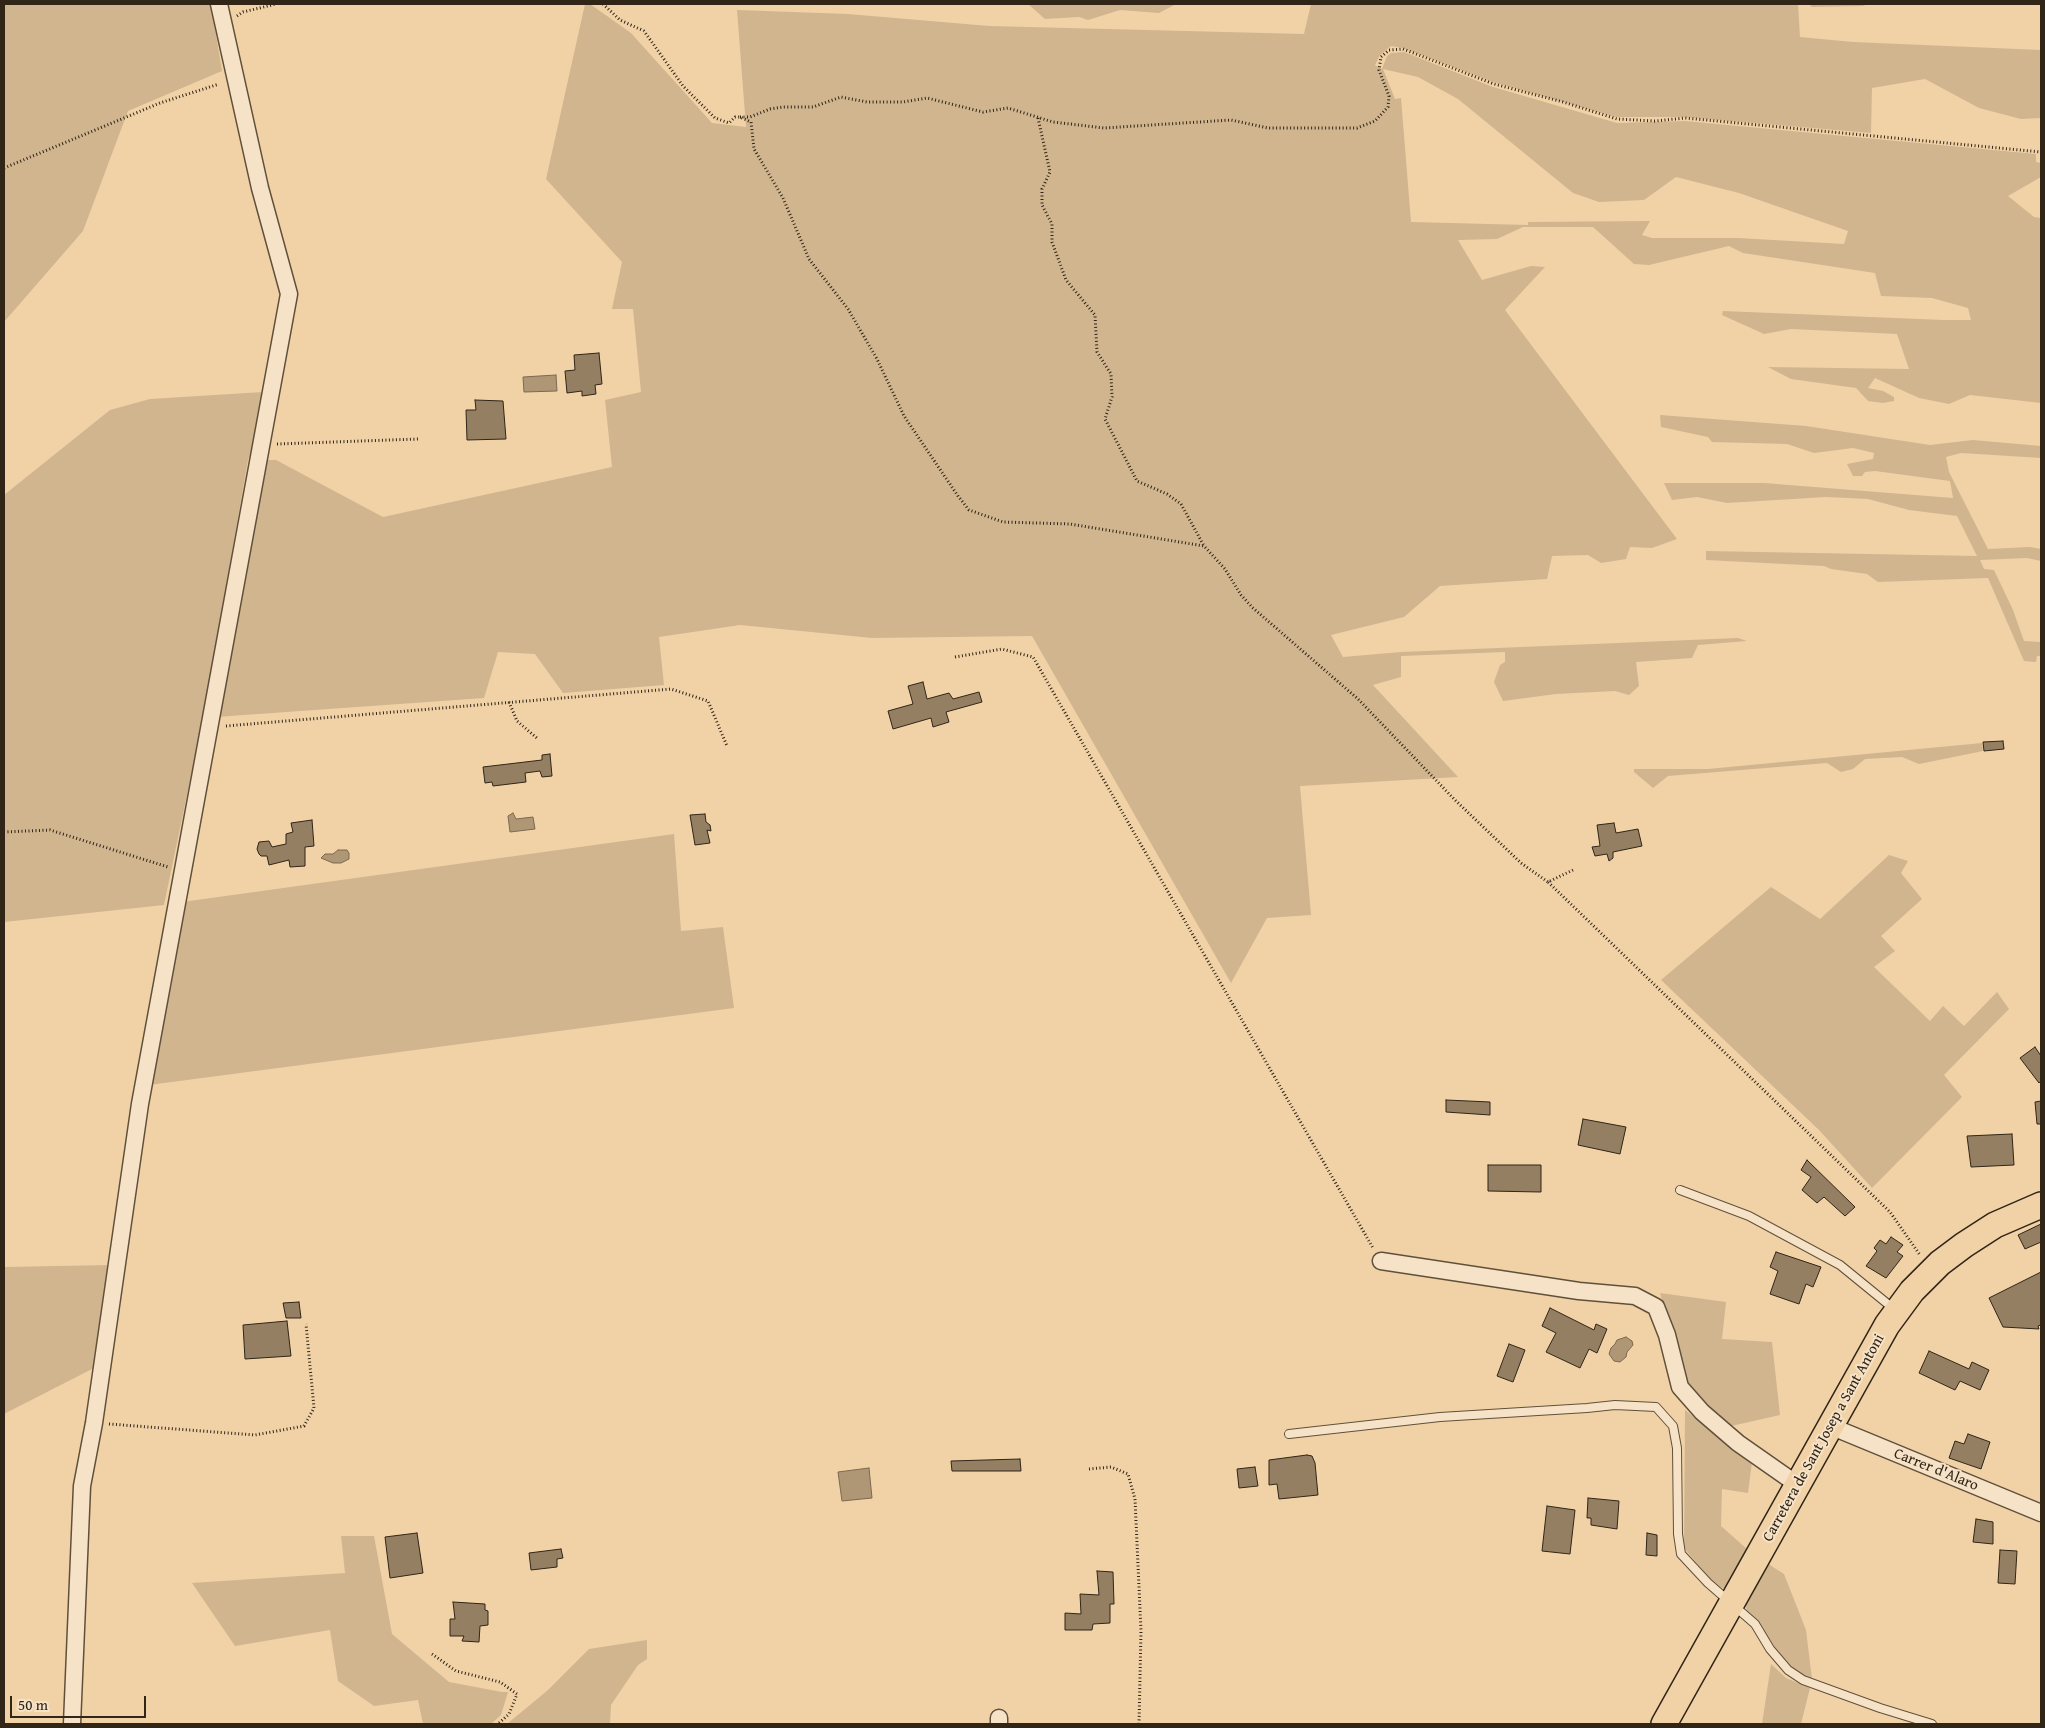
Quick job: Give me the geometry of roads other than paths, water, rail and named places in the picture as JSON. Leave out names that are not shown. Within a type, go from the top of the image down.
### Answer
[{"type":"main road","name":"Carretera de Sant Josep a Sant Antoni","points":[[1664,1724],[1830,1426],[1888,1326],[1912,1291],[1940,1263],[1964,1245],[1995,1225],[2041,1205]]},
{"type":"street","points":[[72,1724],[82,1486],[94,1423],[140,1104],[288,294],[260,188],[220,4]]},
{"type":"street","points":[[1381,1261],[1579,1291],[1635,1296],[1656,1307],[1667,1335],[1680,1387],[1702,1412],[1738,1443],[1798,1485]]},
{"type":"street","name":"Carrer d'Alaro","points":[[1830,1426],[2041,1513]]},
{"type":"lane","points":[[1680,1190],[1749,1216],[1840,1265],[1898,1311]]},
{"type":"lane","points":[[1289,1434],[1440,1417],[1615,1405],[1656,1406],[1673,1426],[1677,1448],[1678,1534],[1681,1554],[1731,1604],[1755,1624],[1770,1649],[1788,1670],[1802,1680],[1880,1708],[1932,1724]]}]
